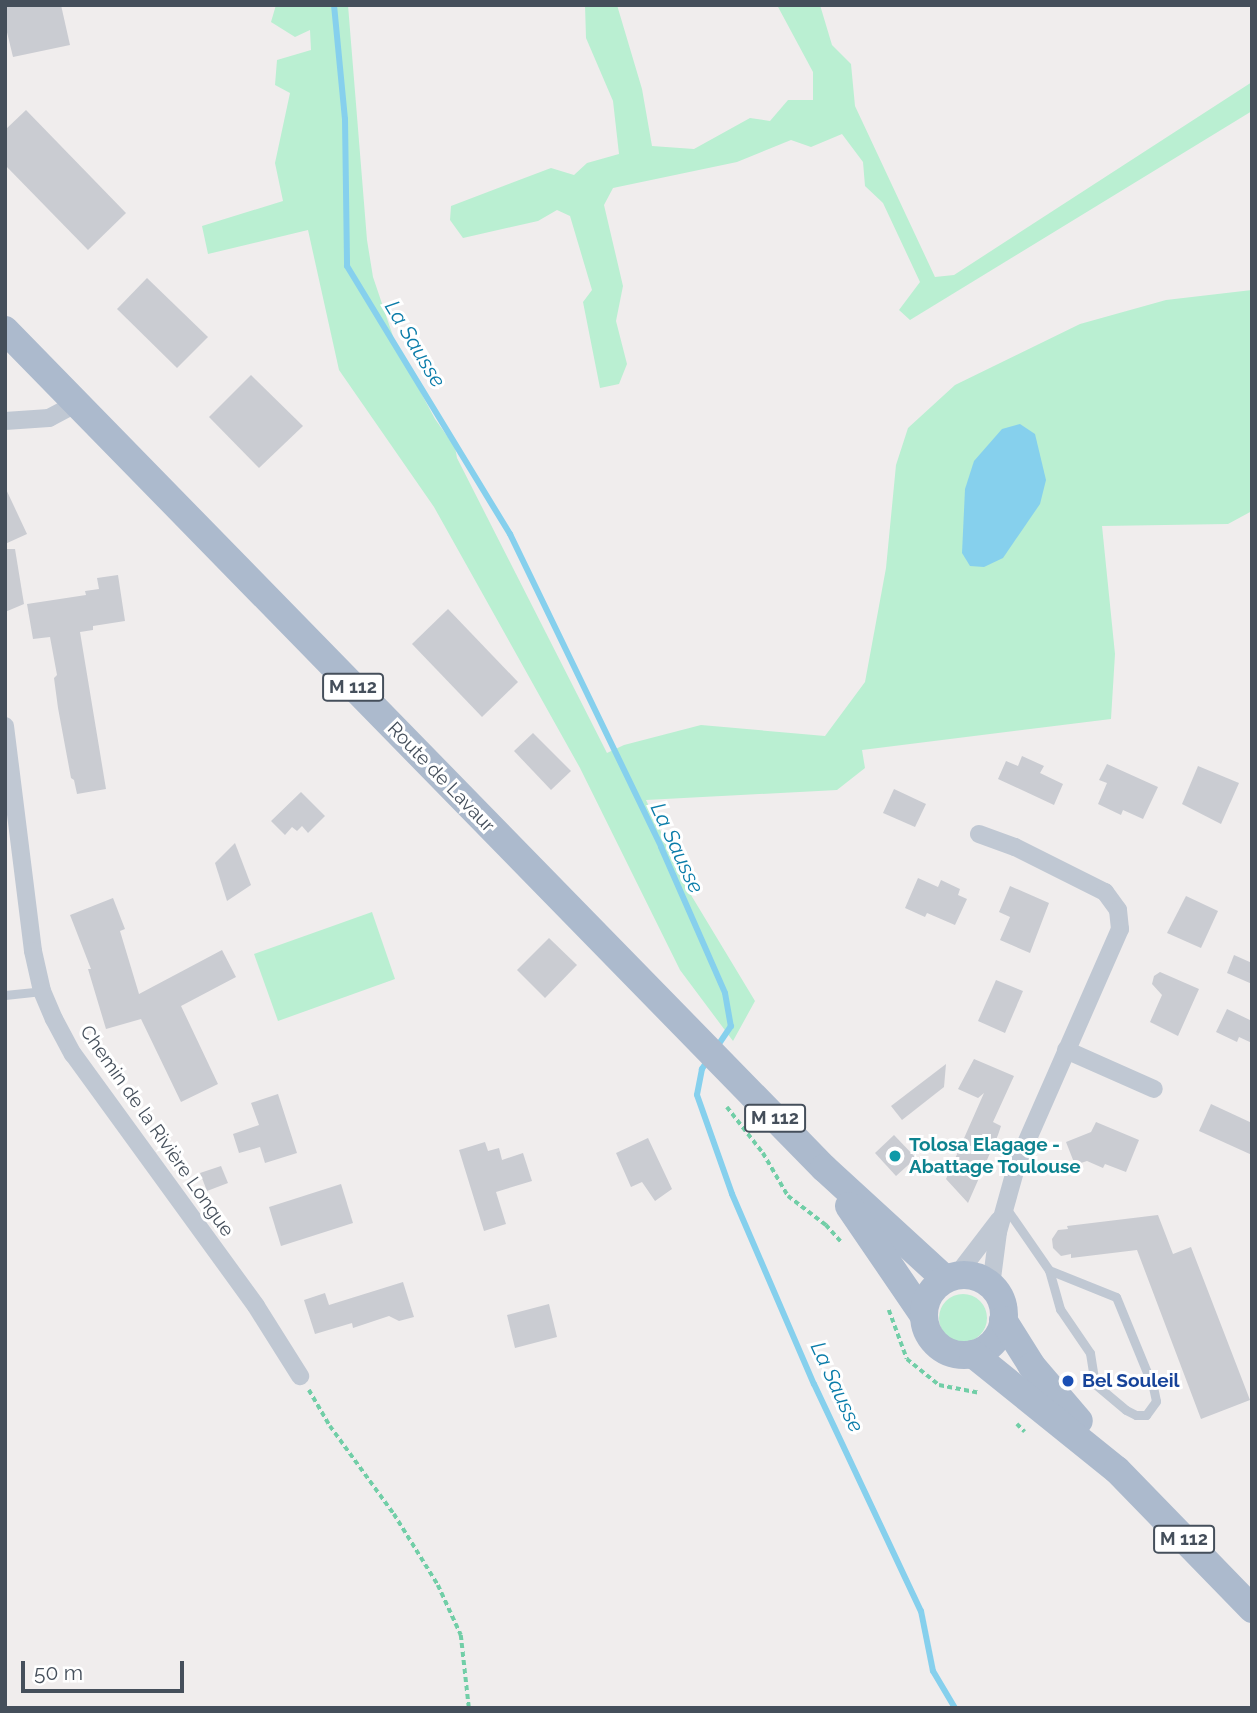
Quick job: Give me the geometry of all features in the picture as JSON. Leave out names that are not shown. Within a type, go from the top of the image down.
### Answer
[{"type":"main road","name":"Route de Lavaur","points":[[5,330],[824,1168]]},
{"type":"main road","name":"M 112","points":[[824,1168],[951,1277]]},
{"type":"main road","name":"M 112","points":[[824,1168],[924,1316]]},
{"type":"main road","points":[[951,1277],[981,1279],[991,1286],[1003,1307],[1003,1320],[993,1342],[973,1354],[952,1353],[935,1343],[924,1316],[929,1295],[951,1277]]},
{"type":"main road","name":"M 112","points":[[1003,1320],[1032,1366],[1089,1432],[1117,1470]]},
{"type":"main road","name":"M 112","points":[[973,1354],[1117,1470],[1252,1609]]},
{"type":"street","points":[[5,421],[49,418],[77,403]]},
{"type":"street","name":"Chemin de la Rivière Longue","points":[[5,726],[10,825],[42,991],[73,1054],[234,1276],[300,1376]]},
{"type":"street","points":[[979,834],[1015,847],[1105,892],[1118,910],[1120,929],[1017,1164],[998,1232],[991,1286]]},
{"type":"street","points":[[1066,1050],[1154,1089]]},
{"type":"street","points":[[951,1277],[995,1227],[1006,1208]]},
{"type":"lane","points":[[5,995],[42,991]]},
{"type":"lane","points":[[1006,1208],[1049,1270],[1060,1309],[1090,1353],[1095,1384],[1126,1410],[1136,1415],[1146,1415],[1156,1401],[1116,1297],[1049,1270]]},
{"type":"path","points":[[723,1101],[763,1153],[788,1196]]},
{"type":"path","points":[[300,1376],[330,1426],[394,1514],[438,1585],[461,1635],[469,1708]]},
{"type":"green space","points":[[276,5],[348,5],[367,240],[373,277],[397,348],[435,419],[455,447],[457,458],[607,753],[624,745],[701,725],[825,736],[865,682],[886,568],[896,465],[908,428],[955,385],[1080,324],[1166,300],[1252,290],[1252,511],[1228,524],[1102,526],[1115,654],[1111,719],[862,750],[865,768],[837,790],[646,800],[691,895],[755,1001],[733,1041],[680,970],[580,768],[434,507],[339,370],[308,230],[208,254],[202,226],[283,201],[275,163],[290,93],[275,85],[277,60],[311,50],[310,30],[295,37],[271,22]]},
{"type":"green space","points":[[585,5],[617,5],[642,89],[652,146],[694,149],[750,118],[770,121],[788,100],[813,100],[813,72],[777,5],[820,5],[832,45],[851,64],[855,106],[935,277],[954,275],[1252,82],[1252,111],[910,320],[899,310],[920,282],[883,203],[865,186],[863,162],[842,134],[811,147],[791,140],[737,162],[613,188],[604,205],[623,286],[616,321],[627,364],[619,384],[600,388],[583,302],[592,290],[570,216],[557,210],[538,221],[463,238],[450,220],[451,206],[551,168],[574,175],[587,163],[619,154],[613,101],[586,38]]},
{"type":"green space","points":[[372,912],[395,979],[278,1021],[254,954]]},
{"type":"green space","points":[[963,1294],[980,1301],[987,1318],[980,1335],[963,1342],[946,1335],[939,1318],[946,1301]]},
{"type":"water","points":[[1020,424],[1035,434],[1046,480],[1040,504],[1003,558],[984,567],[970,566],[962,553],[965,489],[974,461],[1002,429]]},
{"type":"building","points":[[5,5],[61,5],[70,45],[13,57],[5,24]]},
{"type":"building","points":[[26,110],[126,213],[88,250],[5,165],[5,130]]},
{"type":"building","points":[[147,278],[208,337],[177,368],[117,309]]},
{"type":"building","points":[[251,375],[303,426],[259,468],[209,417]]},
{"type":"building","points":[[5,487],[27,534],[5,544]]},
{"type":"building","points":[[5,549],[15,549],[24,604],[5,612]]},
{"type":"building","points":[[118,575],[125,621],[93,626],[93,630],[80,632],[106,789],[77,794],[74,780],[71,778],[58,708],[54,678],[57,675],[50,637],[33,639],[27,604],[86,595],[85,591],[99,589],[97,578]]},
{"type":"building","points":[[448,609],[518,682],[482,717],[412,644]]},
{"type":"building","points":[[533,733],[571,771],[551,790],[514,751]]},
{"type":"building","points":[[1022,756],[1044,766],[1040,773],[1063,784],[1054,805],[998,779],[1006,761],[1018,766]]},
{"type":"building","points":[[1107,764],[1158,787],[1143,819],[1123,810],[1121,815],[1098,804],[1107,783],[1099,780]]},
{"type":"building","points":[[1198,766],[1239,783],[1221,824],[1182,804]]},
{"type":"building","points":[[894,789],[926,804],[915,827],[883,813]]},
{"type":"building","points":[[301,792],[325,816],[308,833],[302,826],[297,831],[292,827],[285,835],[271,821]]},
{"type":"building","points":[[235,843],[251,885],[227,901],[215,863]]},
{"type":"building","points":[[918,878],[938,887],[941,880],[960,889],[958,895],[967,899],[955,925],[927,913],[925,917],[905,908]]},
{"type":"building","points":[[1010,886],[1049,903],[1030,953],[1000,940],[1010,917],[999,912]]},
{"type":"building","points":[[1186,896],[1218,911],[1201,948],[1167,933]]},
{"type":"building","points":[[113,898],[125,929],[120,931],[139,994],[222,950],[236,977],[181,1006],[218,1084],[181,1102],[141,1019],[106,1029],[88,969],[91,969],[70,915]]},
{"type":"building","points":[[549,938],[577,965],[545,998],[517,970]]},
{"type":"building","points":[[1234,955],[1252,963],[1252,984],[1227,973]]},
{"type":"building","points":[[1160,972],[1199,989],[1178,1036],[1150,1022],[1162,995],[1152,984],[1154,976]]},
{"type":"building","points":[[996,980],[1023,991],[1005,1033],[978,1021]]},
{"type":"building","points":[[1227,1009],[1252,1021],[1252,1043],[1239,1037],[1237,1042],[1216,1032]]},
{"type":"building","points":[[974,1059],[1014,1076],[993,1122],[1001,1126],[998,1135],[968,1203],[946,1179],[984,1093],[978,1098],[958,1089]]},
{"type":"building","points":[[946,1064],[944,1087],[902,1120],[891,1106]]},
{"type":"building","points":[[278,1094],[297,1153],[265,1163],[260,1147],[239,1153],[233,1134],[259,1125],[251,1103]]},
{"type":"building","points":[[1211,1104],[1252,1123],[1252,1155],[1199,1131]]},
{"type":"building","points":[[1096,1122],[1139,1140],[1126,1172],[1105,1164],[1103,1168],[1087,1161],[1075,1165],[1066,1142],[1091,1132]]},
{"type":"building","name":"Tolosa Elagage - Abattage Toulouse","points":[[894,1135],[916,1158],[896,1176],[875,1153]]},
{"type":"building","points":[[648,1138],[672,1189],[655,1201],[642,1182],[631,1187],[616,1153]]},
{"type":"building","points":[[485,1142],[488,1151],[499,1148],[502,1160],[523,1153],[532,1181],[496,1192],[506,1224],[484,1231],[459,1150]]},
{"type":"building","points":[[221,1166],[228,1183],[207,1191],[200,1173]]},
{"type":"building","points":[[341,1184],[353,1223],[281,1246],[269,1207]]},
{"type":"building","points":[[1158,1215],[1173,1254],[1191,1247],[1250,1400],[1201,1419],[1137,1250],[1071,1258],[1071,1254],[1061,1256],[1053,1248],[1052,1239],[1058,1230],[1068,1229],[1067,1226]]},
{"type":"building","points":[[403,1282],[414,1317],[399,1321],[389,1316],[353,1328],[352,1323],[315,1334],[304,1300],[325,1293],[329,1305]]},
{"type":"building","points":[[549,1304],[557,1337],[515,1348],[507,1315]]},
{"type":"waterway","name":"La Sausse","points":[[334,5],[345,119],[347,266],[510,534],[661,847],[725,993],[731,1026],[716,1048]]},
{"type":"waterway","name":"La Sausse","points":[[708,1060],[702,1069],[697,1095],[732,1194],[814,1384],[921,1611],[933,1671],[955,1708]]},
{"type":"place","name":"Tolosa Elagage - Abattage Toulouse","points":[[895,1156]]},
{"type":"place","name":"Bel Souleil","points":[[1068,1381]]}]
